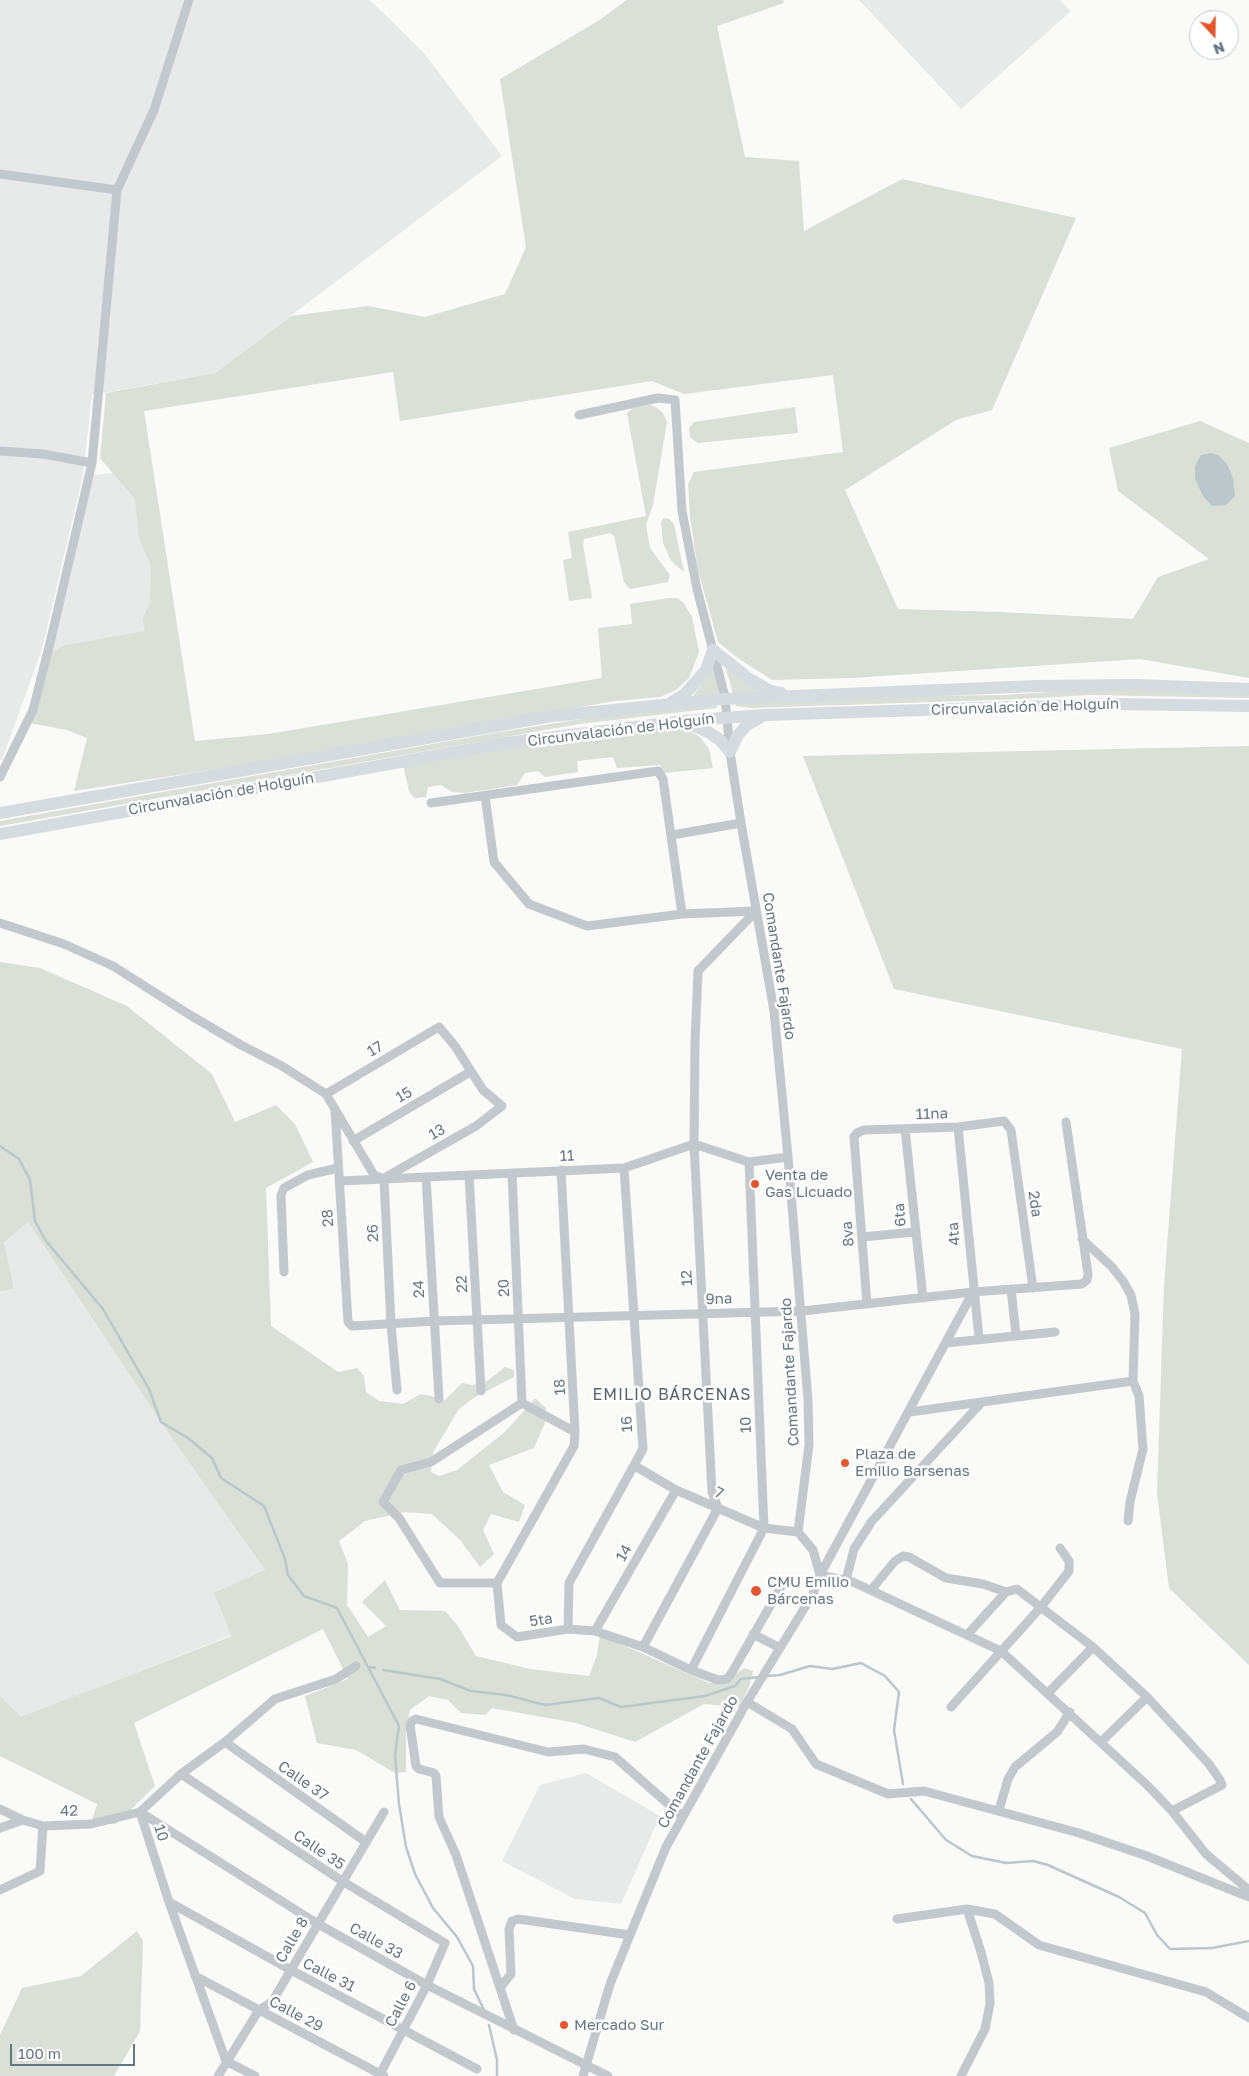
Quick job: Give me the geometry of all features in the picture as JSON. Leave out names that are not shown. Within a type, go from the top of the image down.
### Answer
[{"type":"highway","points":[[669,704],[684,695],[696,683],[706,670],[713,650],[748,678],[770,691],[790,696]]},
{"type":"highway","name":"Circunvalación de Holguín","points":[[0,813],[552,716],[669,704],[724,699],[1036,686],[1135,685],[1249,689]]},
{"type":"highway","name":"Circunvalación de Holguín","points":[[0,834],[506,743],[684,721],[764,715],[1112,704],[1249,706]]},
{"type":"highway","points":[[684,721],[710,733],[720,740],[730,752],[738,736],[747,725],[764,715]]},
{"type":"street","points":[[0,777],[33,710],[92,463],[117,190],[154,110],[188,0]]},
{"type":"street","points":[[0,174],[117,190]]},
{"type":"street","name":"Comandante Fajardo","points":[[579,415],[658,398],[675,400],[682,511],[697,589],[725,697],[730,752],[741,823],[774,1011],[802,1311],[808,1400],[809,1444],[798,1532]]},
{"type":"street","points":[[0,451],[43,454],[92,463]]},
{"type":"street","points":[[431,803],[658,771],[663,779],[682,914]]},
{"type":"street","points":[[485,796],[494,862],[529,904],[587,926],[682,914],[756,910]]},
{"type":"street","points":[[672,835],[741,823]]},
{"type":"street","name":"12","points":[[718,1508],[712,1492],[694,1144],[698,971],[756,910]]},
{"type":"street","points":[[0,923],[64,944],[113,966],[190,1015],[241,1045],[282,1066],[326,1094],[374,1175],[384,1179]]},
{"type":"street","name":"17","points":[[326,1094],[439,1028],[455,1046],[470,1072]]},
{"type":"street","name":"13","points":[[384,1179],[476,1126],[502,1106],[482,1090],[470,1072]]},
{"type":"street","name":"15","points":[[353,1141],[470,1072]]},
{"type":"street","name":"28","points":[[335,1110],[350,1324]]},
{"type":"street","name":"11na","points":[[857,1133],[864,1130],[958,1127],[1004,1121],[1008,1125]]},
{"type":"street","points":[[1066,1122],[1082,1238],[1112,1267],[1131,1295],[1136,1337],[1134,1381],[1139,1396],[1142,1449],[1130,1502],[1128,1521]]},
{"type":"street","name":"2da","points":[[1008,1125],[1011,1130],[1033,1288]]},
{"type":"street","name":"4ta","points":[[958,1127],[979,1338]]},
{"type":"street","name":"6ta","points":[[906,1129],[923,1298]]},
{"type":"street","name":"8va","points":[[857,1133],[854,1138],[867,1304]]},
{"type":"street","points":[[694,1144],[749,1162],[788,1157]]},
{"type":"street","name":"11","points":[[340,1181],[624,1168],[694,1144]]},
{"type":"street","name":"10","points":[[691,1670],[764,1528],[749,1162]]},
{"type":"street","points":[[284,1272],[281,1195],[284,1188],[308,1175],[338,1168]]},
{"type":"street","name":"16","points":[[568,1629],[569,1583],[643,1449],[624,1168]]},
{"type":"street","name":"18","points":[[497,1583],[574,1446],[570,1317],[561,1170]]},
{"type":"street","name":"20","points":[[512,1173],[522,1403]]},
{"type":"street","name":"22","points":[[470,1175],[481,1391]]},
{"type":"street","name":"24","points":[[426,1177],[439,1399]]},
{"type":"street","name":"26","points":[[384,1179],[391,1324],[397,1390]]},
{"type":"street","points":[[862,1237],[915,1232]]},
{"type":"street","name":"9na","points":[[350,1324],[802,1311],[974,1292],[1082,1284],[1087,1280],[1088,1274],[1082,1238]]},
{"type":"street","points":[[1011,1290],[1016,1335]]},
{"type":"street","name":"Comandante Fajardo","points":[[583,2076],[610,1984],[666,1847],[747,1702],[813,1594],[820,1574],[974,1292]]},
{"type":"street","points":[[946,1342],[1055,1332]]},
{"type":"street","points":[[910,1412],[1134,1381]]},
{"type":"street","points":[[846,1580],[854,1549],[872,1521],[982,1402]]},
{"type":"street","points":[[497,1583],[440,1583],[399,1518],[383,1502],[401,1470],[431,1462],[522,1403],[575,1432]]},
{"type":"street","name":"7","points":[[634,1466],[676,1490],[764,1528],[798,1532]]},
{"type":"street","name":"14","points":[[595,1631],[676,1490]]},
{"type":"street","points":[[643,1646],[718,1508]]},
{"type":"street","points":[[798,1532],[813,1550],[820,1574],[846,1580],[871,1590],[1001,1651],[1102,1742],[1172,1811],[1206,1854],[1249,1890]]},
{"type":"street","points":[[951,1706],[1041,1607],[1069,1571],[1069,1560],[1060,1548]]},
{"type":"street","points":[[871,1590],[895,1561],[902,1556],[910,1557],[946,1578],[983,1584],[1006,1592]]},
{"type":"street","name":"5ta","points":[[497,1583],[501,1625],[517,1637],[568,1629],[595,1631],[643,1646],[691,1670],[718,1680],[727,1679],[731,1674],[754,1634]]},
{"type":"street","points":[[780,1648],[754,1634],[781,1587]]},
{"type":"street","points":[[968,1635],[1006,1592],[1017,1589],[1093,1648],[1147,1697],[1209,1764],[1222,1785],[1172,1811]]},
{"type":"street","points":[[1048,1693],[1093,1648]]},
{"type":"street","name":"10","points":[[226,2061],[169,1902],[140,1812],[180,1774],[225,1742],[275,1698],[336,1679],[356,1666]]},
{"type":"street","points":[[1102,1742],[1147,1697]]},
{"type":"street","points":[[747,1702],[792,1728],[816,1764],[888,1794],[924,1791],[999,1810],[1079,1833],[1147,1856],[1249,1897]]},
{"type":"street","points":[[999,1810],[1008,1779],[1015,1767],[1057,1732],[1070,1712]]},
{"type":"street","points":[[514,2030],[456,1855],[439,1817],[436,1776],[416,1766],[410,1725],[412,1721],[416,1719],[548,1752],[584,1749],[615,1757],[682,1816]]},
{"type":"street","name":"Calle 37","points":[[225,1742],[366,1842]]},
{"type":"street","name":"Calle 35","points":[[180,1774],[342,1881],[445,1943]]},
{"type":"street","name":"42","points":[[0,1809],[23,1820],[43,1826],[91,1824],[140,1812]]},
{"type":"street","name":"Calle 33","points":[[140,1812],[318,1924],[427,1986],[608,2076]]},
{"type":"street","name":"Calle 8","points":[[218,2076],[259,2010],[272,2002],[384,1812]]},
{"type":"street","points":[[0,1828],[23,1820]]},
{"type":"street","points":[[0,1890],[40,1871],[43,1826]]},
{"type":"street","name":"Calle 31","points":[[169,1902],[291,1970],[477,2069]]},
{"type":"street","points":[[961,2076],[985,2029],[990,2004],[989,1983],[982,1952],[967,1909]]},
{"type":"street","points":[[897,1919],[967,1909],[995,1914],[1039,1945],[1206,1992],[1249,2018]]},
{"type":"street","points":[[500,1988],[511,1974],[509,1929],[512,1921],[518,1919],[630,1935]]},
{"type":"street","name":"Calle 6","points":[[381,2075],[403,2028],[427,1986],[445,1943]]},
{"type":"street","name":"Calle 29","points":[[195,1976],[381,2075]]},
{"type":"street","points":[[226,2061],[255,2076]]},
{"type":"shaded area","points":[[0,0],[370,0],[423,52],[502,156],[215,373],[92,395],[83,475],[42,649],[2,760],[0,760]]},
{"type":"shaded area","points":[[627,0],[783,0],[784,3],[717,26],[745,157],[799,161],[804,231],[902,179],[1076,218],[992,410],[956,420],[845,490],[898,609],[1133,619],[1158,577],[1209,559],[1118,491],[1109,448],[1200,421],[1249,443],[1249,678],[1140,659],[852,678],[772,680],[739,659],[718,642],[698,570],[690,517],[688,484],[694,472],[843,452],[833,375],[684,394],[652,381],[400,421],[393,372],[144,411],[195,741],[268,734],[602,678],[598,628],[632,624],[630,604],[669,598],[677,598],[683,602],[692,617],[699,652],[689,678],[676,690],[660,697],[615,701],[269,761],[74,791],[87,738],[67,730],[29,723],[48,653],[66,645],[145,631],[143,618],[150,603],[151,566],[139,538],[135,499],[100,458],[106,393],[215,373],[291,316],[368,306],[425,317],[505,294],[526,247],[500,79],[598,21]]},
{"type":"shaded area","points":[[859,0],[1060,0],[1071,11],[961,109]]},
{"type":"shaded area","points":[[650,405],[663,413],[667,422],[653,505],[646,525],[650,548],[670,575],[668,582],[630,589],[624,582],[614,536],[610,533],[584,539],[583,544],[592,598],[569,601],[563,560],[572,558],[568,532],[646,516],[627,413],[633,408]]},
{"type":"shaded area","points":[[795,407],[798,433],[698,443],[690,437],[689,428],[694,422]]},
{"type":"shaded area","points":[[1211,453],[1218,455],[1227,464],[1233,478],[1235,496],[1226,505],[1212,506],[1203,496],[1195,479],[1195,466],[1201,455]]},
{"type":"shaded area","points":[[153,470],[178,632],[48,653],[90,475]]},
{"type":"shaded area","points":[[663,518],[669,519],[674,524],[684,572],[671,561],[663,543],[661,523]]},
{"type":"shaded area","points":[[725,666],[761,691],[734,697]]},
{"type":"shaded area","points":[[714,667],[721,694],[693,697],[695,693]]},
{"type":"shaded area","points":[[1089,689],[1249,694],[1249,698],[1089,695],[751,708],[735,706],[738,703],[914,696],[1006,695]]},
{"type":"shaded area","points":[[716,705],[717,708],[579,724],[0,826],[0,821],[494,733],[607,715]]},
{"type":"shaded area","points":[[659,727],[684,728],[700,737],[709,749],[713,768],[664,773],[660,765],[617,768],[613,757],[577,761],[578,772],[545,777],[538,771],[525,773],[517,785],[465,793],[452,792],[441,785],[428,787],[426,797],[414,798],[409,791],[403,765],[620,731]]},
{"type":"shaded area","points":[[1249,746],[1249,1665],[1169,1588],[1157,1493],[1164,1285],[1182,1049],[894,989],[803,756]]},
{"type":"shaded area","points":[[0,962],[40,968],[127,1006],[212,1074],[235,1122],[276,1105],[295,1124],[313,1162],[266,1188],[271,1326],[338,1372],[357,1368],[364,1376],[366,1392],[379,1401],[403,1404],[421,1394],[435,1397],[439,1403],[445,1400],[462,1383],[472,1385],[487,1381],[505,1367],[514,1370],[514,1377],[475,1397],[459,1409],[433,1452],[431,1472],[439,1476],[457,1470],[505,1432],[535,1398],[546,1408],[545,1423],[534,1448],[489,1465],[503,1492],[525,1505],[519,1522],[491,1514],[483,1530],[494,1554],[480,1567],[460,1540],[432,1514],[405,1512],[365,1521],[339,1541],[348,1564],[347,1605],[368,1637],[386,1626],[362,1602],[385,1580],[400,1610],[445,1611],[458,1626],[476,1656],[530,1669],[589,1676],[597,1655],[600,1635],[709,1683],[727,1681],[744,1668],[753,1671],[749,1687],[739,1707],[704,1704],[635,1742],[576,1723],[492,1708],[485,1715],[461,1713],[448,1700],[429,1696],[410,1710],[406,1729],[406,1772],[395,1773],[356,1750],[317,1743],[305,1696],[348,1679],[323,1629],[134,1723],[155,1786],[116,1824],[91,1824],[97,1804],[0,1756],[0,1696],[21,1717],[232,1636],[214,1593],[265,1570],[161,1422],[28,1222],[4,1243],[14,1289],[0,1291]]},
{"type":"shaded area","points":[[28,1222],[100,1331],[265,1570],[232,1635],[21,1718],[0,1696],[0,1247]]},
{"type":"shaded area","points":[[586,1773],[660,1816],[621,1904],[575,1899],[502,1861],[540,1785]]},
{"type":"shaded area","points":[[137,1931],[143,1941],[140,2031],[114,2076],[0,2076],[0,2035],[22,1988],[81,1976]]},
{"type":"waterway","points":[[0,1146],[19,1159],[30,1180],[35,1221],[46,1241],[103,1309],[149,1389],[161,1422],[188,1438],[212,1458],[221,1478],[264,1506],[285,1559],[288,1575],[304,1596],[337,1608],[399,1726],[395,1755],[399,1804],[406,1847],[415,1874],[433,1908],[457,1937],[473,1966],[474,1989],[484,2010]]},
{"type":"waterway","points":[[767,1676],[780,1675],[810,1666],[832,1669],[861,1663],[885,1676],[899,1692],[894,1730],[903,1784]]},
{"type":"waterway","points":[[368,1667],[375,1668]]},
{"type":"waterway","points":[[383,1670],[440,1679],[471,1691],[506,1695],[545,1705],[599,1698],[621,1707],[705,1696],[735,1686],[741,1679],[759,1677]]},
{"type":"waterway","points":[[911,1799],[946,1840],[972,1856],[1006,1863],[1033,1861],[1048,1865],[1119,1897],[1145,1913],[1157,1935],[1170,1949],[1212,1948],[1249,1941]]},
{"type":"waterway","points":[[489,2025],[497,2060],[497,2076]]},
{"type":"place","name":"Venta de Gas Licuado","points":[[755,1184]]},
{"type":"place","name":"Plaza de Emilio Barsenas","points":[[845,1463]]},
{"type":"place","name":"CMU Emilio Bárcenas","points":[[756,1591]]},
{"type":"place","name":"Mercado Sur","points":[[564,2025]]},
{"type":"district","name":"EMILIO BÁRCENAS","points":[[672,1395]]}]
